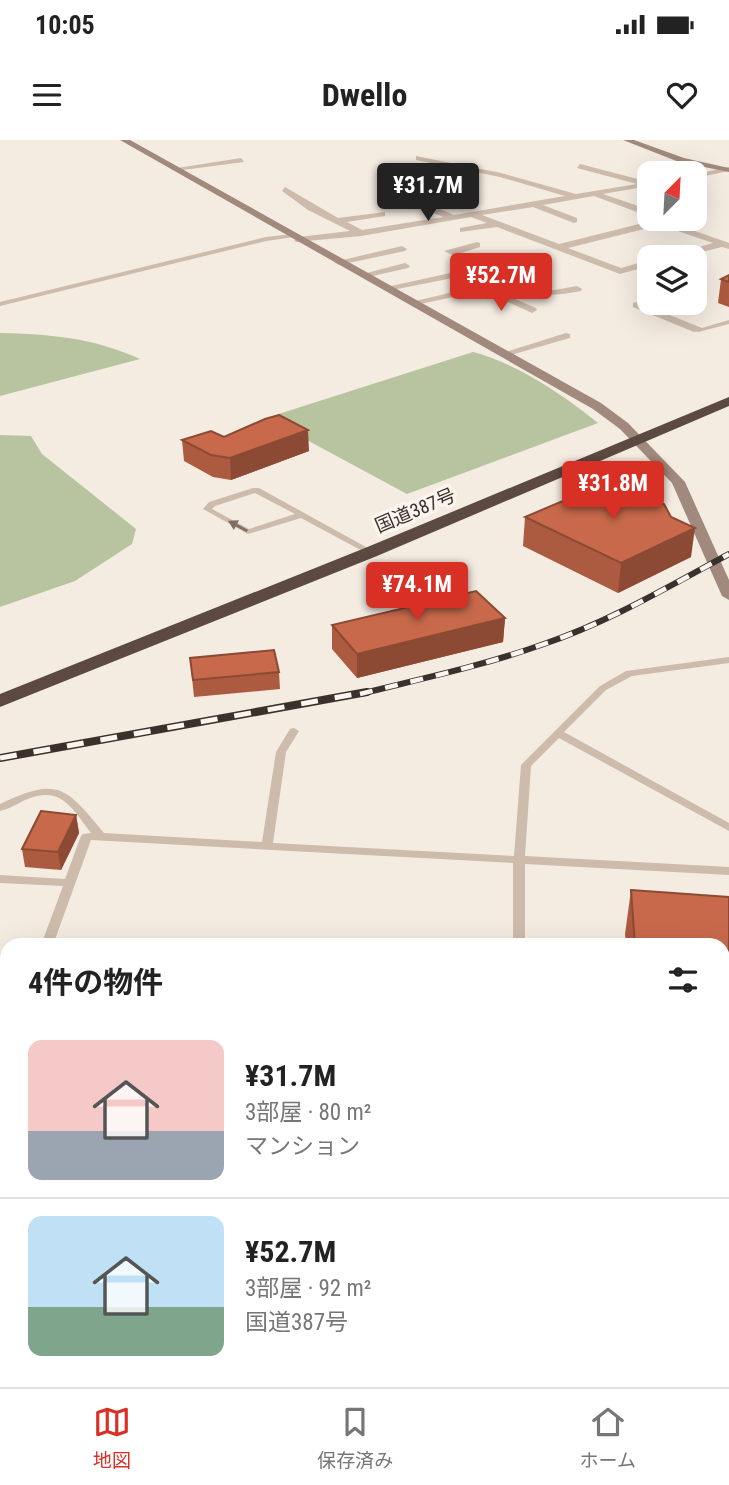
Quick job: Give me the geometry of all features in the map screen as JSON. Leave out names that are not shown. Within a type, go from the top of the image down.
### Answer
[{"type":"highway","name":"国道387号","points":[[0,701],[371,552],[729,401]]},
{"type":"street","points":[[124,140],[597,406],[624,426],[678,482],[729,595]]},
{"type":"street","points":[[627,140],[669,156],[728,170]]},
{"type":"street","points":[[419,158],[501,175],[578,197]]},
{"type":"street","points":[[175,169],[241,160]]},
{"type":"street","points":[[580,166],[637,181]]},
{"type":"street","points":[[707,174],[728,170]]},
{"type":"street","points":[[296,238],[361,233],[637,186]]},
{"type":"street","points":[[285,189],[311,208],[361,233]]},
{"type":"street","points":[[595,195],[637,209]]},
{"type":"street","points":[[412,200],[455,218]]},
{"type":"street","points":[[534,204],[574,219]]},
{"type":"street","points":[[338,221],[383,214]]},
{"type":"street","points":[[474,215],[620,271],[637,266]]},
{"type":"street","points":[[463,230],[498,224]]},
{"type":"street","points":[[559,247],[637,224]]},
{"type":"street","points":[[687,231],[725,245]]},
{"type":"street","points":[[707,249],[725,245]]},
{"type":"street","points":[[415,304],[482,288],[507,278],[450,252],[477,246]]},
{"type":"street","points":[[339,262],[402,249]]},
{"type":"street","points":[[364,275],[405,266]]},
{"type":"street","points":[[387,288],[455,275]]},
{"type":"street","points":[[482,288],[532,310]]},
{"type":"street","points":[[506,299],[538,291],[548,294],[577,289]]},
{"type":"street","points":[[661,315],[698,330]]},
{"type":"street","points":[[503,354],[566,337]]},
{"type":"lane","points":[[0,304],[266,239],[296,238]]},
{"type":"lane","points":[[698,330],[729,322]]},
{"type":"lane","points":[[302,515],[248,532],[208,509],[212,504],[256,490],[371,552]]},
{"type":"lane","points":[[519,938],[519,862],[526,765],[603,688],[629,673],[729,660]]},
{"type":"lane","points":[[267,845],[281,752],[295,731]]},
{"type":"lane","points":[[558,733],[729,828]]},
{"type":"lane","points":[[0,808],[31,792],[51,789],[69,799],[100,836]]},
{"type":"lane","points":[[50,938],[87,836],[519,862],[729,871]]},
{"type":"lane","points":[[0,879],[70,883]]},
{"type":"green space","points":[[0,333],[72,338],[106,346],[140,359],[0,396]]},
{"type":"green space","points":[[473,352],[538,381],[598,423],[407,494],[266,418]]},
{"type":"green space","points":[[0,435],[31,436],[42,454],[136,529],[132,544],[75,581],[0,607]]},
{"type":"building","points":[[279,415],[308,430],[230,458],[211,455],[182,440],[211,431],[224,437]]},
{"type":"building","points":[[610,481],[664,504],[671,517],[695,528],[621,563],[525,517]]},
{"type":"building","points":[[476,591],[505,618],[357,654],[332,625]]},
{"type":"building","points":[[274,650],[279,672],[193,680],[190,658]]},
{"type":"building","points":[[41,811],[76,815],[58,852],[22,849]]},
{"type":"building","points":[[631,890],[729,897],[729,938],[634,938]]},
{"type":"railway","points":[[360,694],[519,653],[566,636],[637,604],[729,554]]},
{"type":"railway","points":[[0,758],[367,692]]}]
